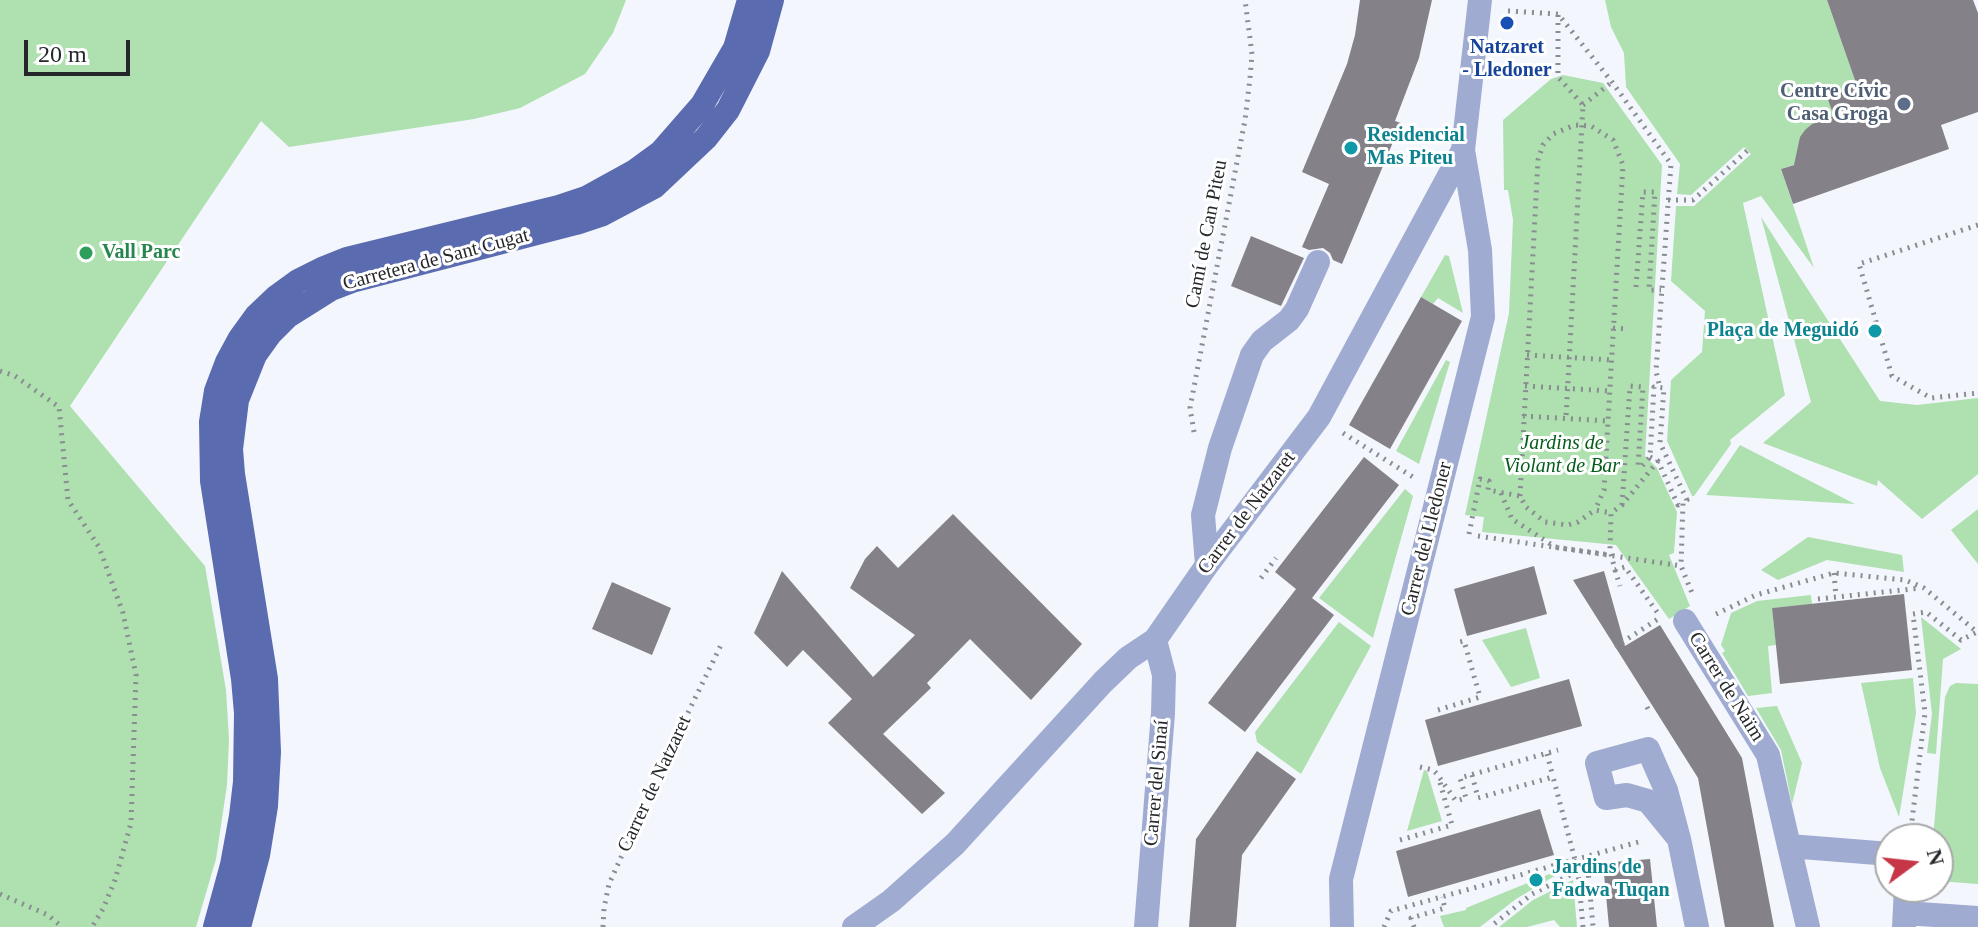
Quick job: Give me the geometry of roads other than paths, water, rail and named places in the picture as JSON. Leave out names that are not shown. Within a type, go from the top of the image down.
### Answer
[{"type":"main road","name":"Carretera de Sant Cugat","points":[[215,927],[232,865],[241,816],[246,725],[243,679],[212,481],[211,422],[216,391],[240,338],[256,316],[276,297],[322,269],[347,259],[559,207],[611,186],[635,171],[661,152],[702,105],[735,48],[749,0]]},
{"type":"main road","name":"Carretera de Sant Cugat","points":[[239,927],[258,855],[266,806],[269,752],[266,679],[231,449],[237,400],[255,355],[288,316],[331,289],[576,223],[603,214],[654,187],[706,138],[728,110],[758,51],[772,0]]},
{"type":"street","name":"Carrer de Natzaret","points":[[854,927],[891,901],[955,844],[1103,682],[1128,658],[1155,640],[1207,565],[1319,417],[1463,150],[1490,6]]},
{"type":"street","name":"Carrer del Lledoner","points":[[1342,927],[1341,879],[1483,317],[1480,250],[1463,150]]},
{"type":"street","points":[[1207,565],[1203,515],[1252,355],[1262,341],[1289,320],[1297,309],[1318,262]]},
{"type":"street","name":"Carrer de Naïm","points":[[1685,621],[1768,755],[1808,927]]},
{"type":"street","name":"Carrer del Sinaí","points":[[1146,927],[1163,713],[1164,675],[1155,640]]},
{"type":"street","points":[[1679,839],[1697,927]]},
{"type":"street","points":[[1789,846],[1874,853]]},
{"type":"street","points":[[1904,920],[1978,918]]},
{"type":"place","name":"Natzaret - Lledoner","points":[[1507,23]]},
{"type":"place","name":"Centre Cívic Casa Groga","points":[[1904,104]]},
{"type":"place","name":"Residencial Mas Piteu","points":[[1351,148]]},
{"type":"place","name":"Vall Parc","points":[[86,253]]},
{"type":"place","name":"Plaça de Meguidó","points":[[1875,331]]},
{"type":"place","name":"Jardins de Fadwa Tuqan","points":[[1536,880]]},
{"type":"park label","name":"Jardins de Violant de Bar","points":[[1562,456]]}]
